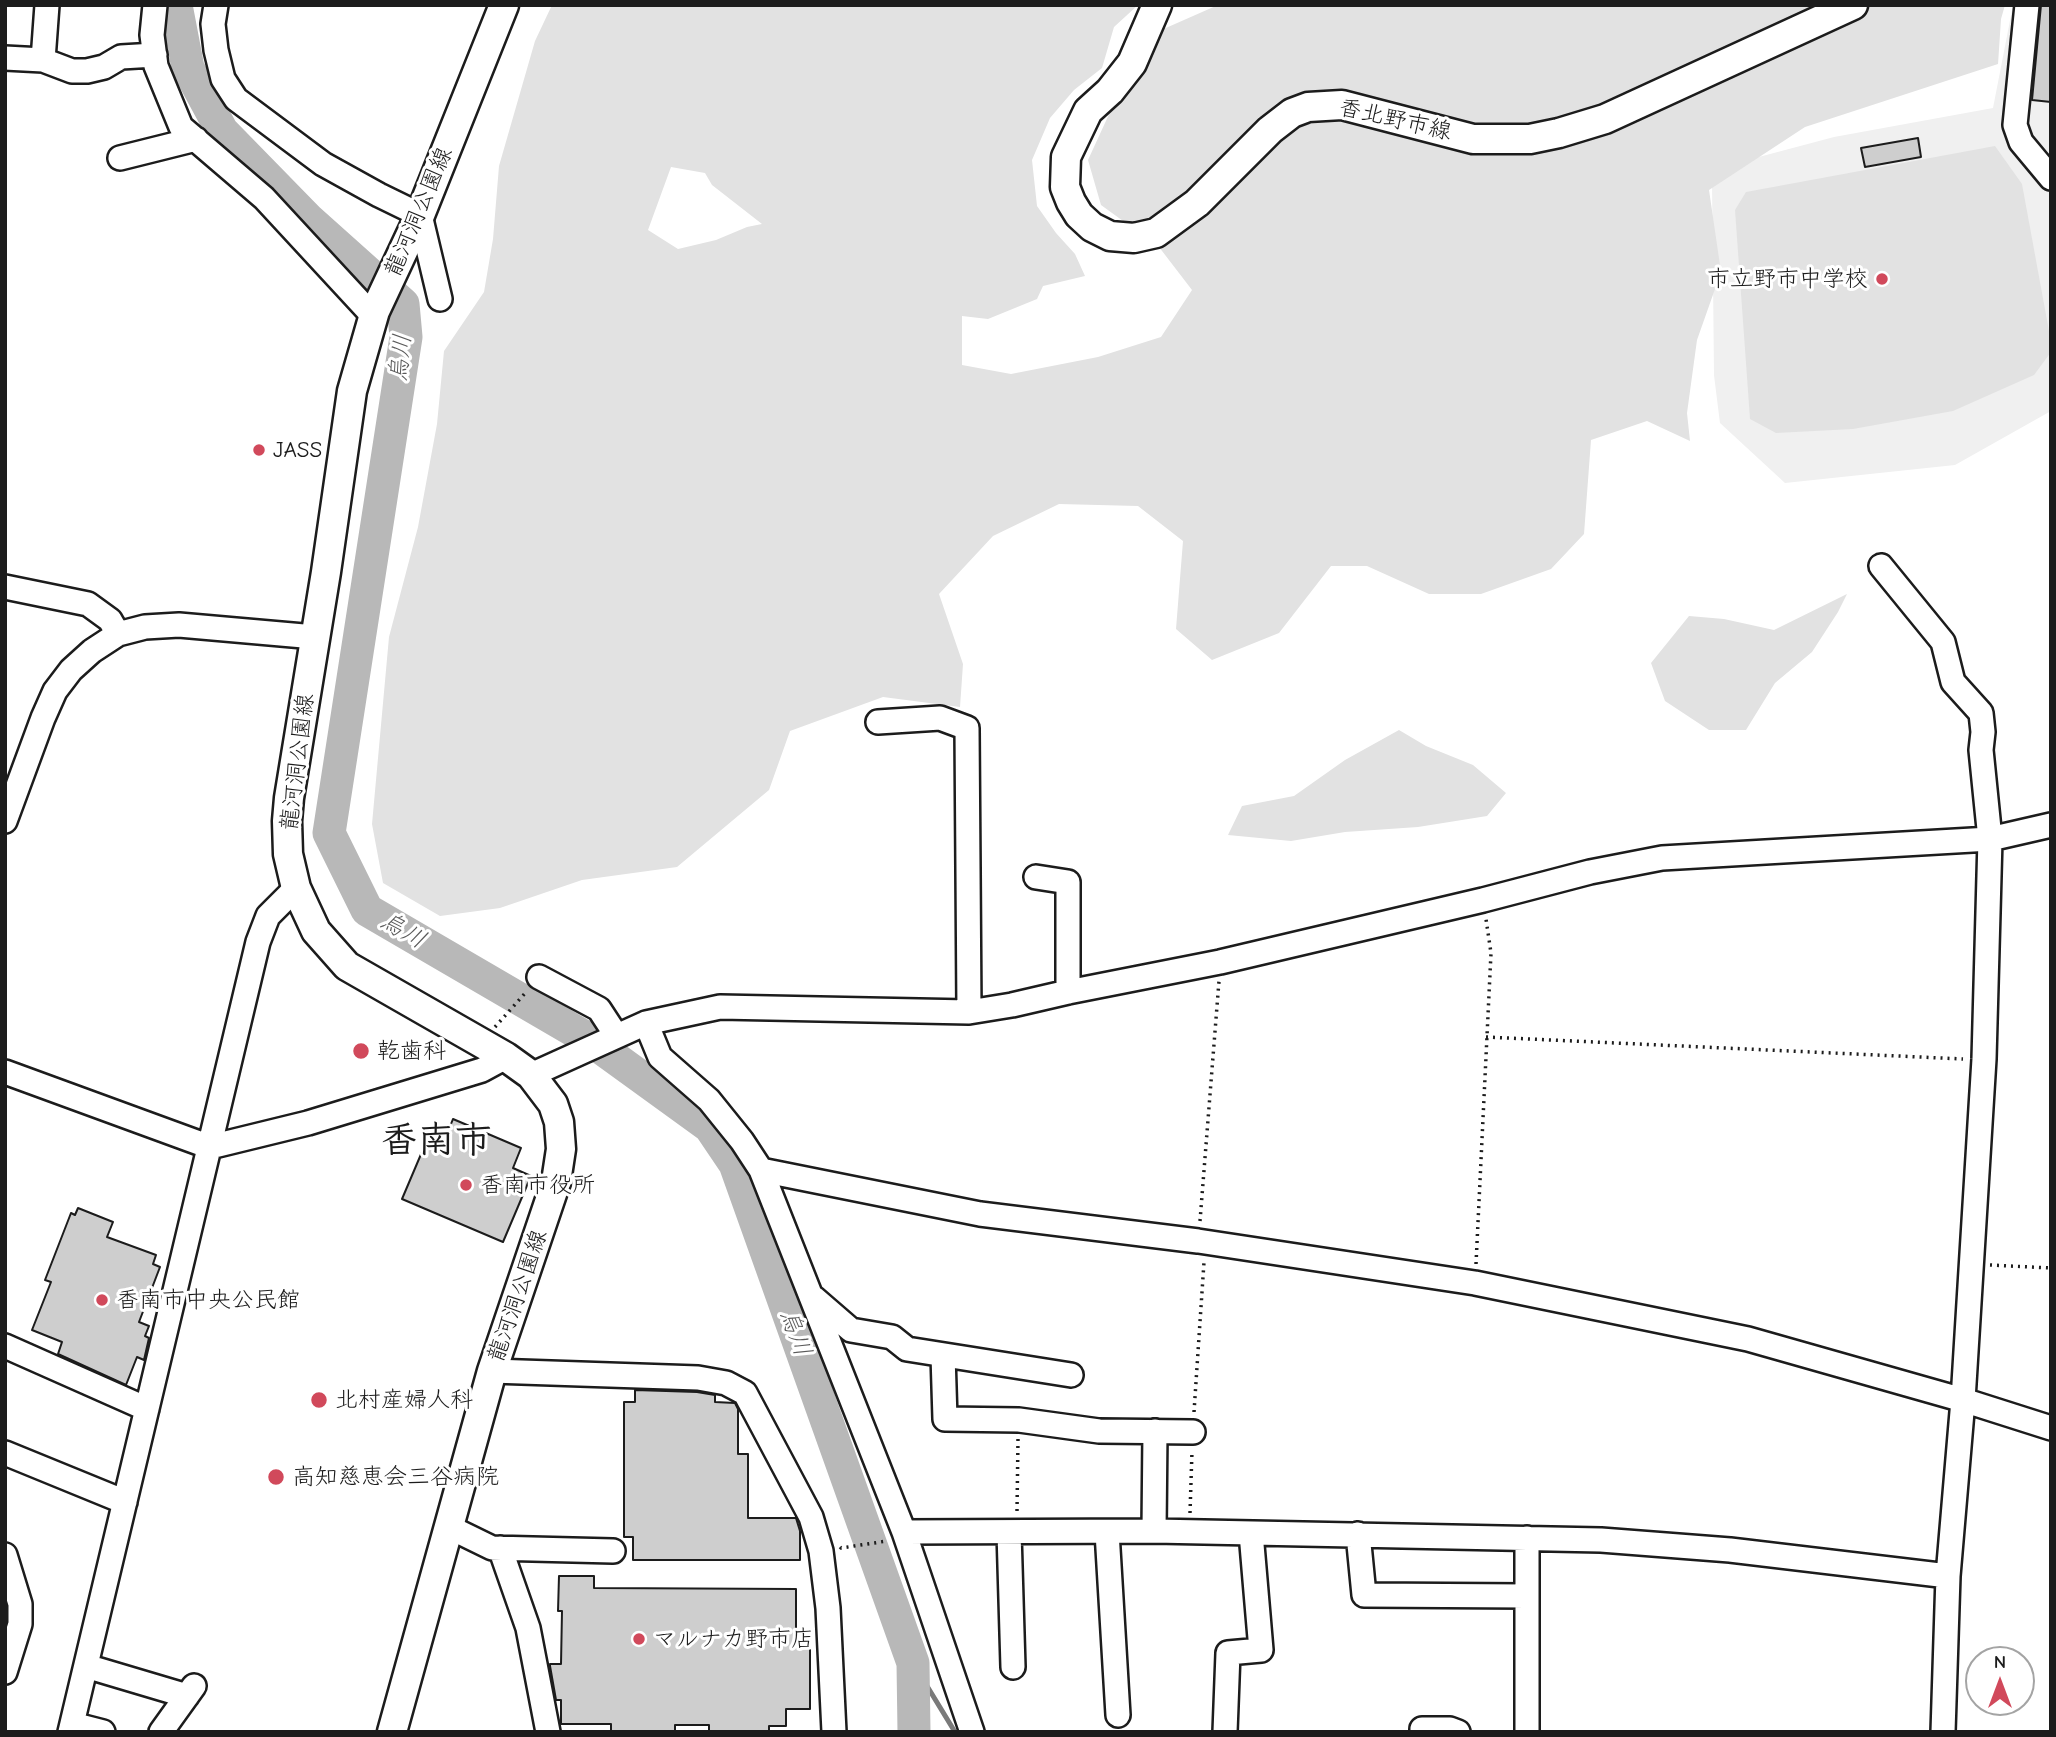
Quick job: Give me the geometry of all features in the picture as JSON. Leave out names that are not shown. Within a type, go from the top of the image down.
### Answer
[{"type":"main road","name":"龍河洞公園線","points":[[392,1732],[492,1371],[556,1182],[561,1149],[559,1122],[541,1070],[506,1057],[347,965],[316,931],[296,888],[288,853],[289,798],[352,391],[375,314],[420,215],[504,5]]},
{"type":"main road","name":"香北野市線","points":[[1157,5],[1132,63],[1110,92],[1088,111],[1066,157],[1065,187],[1071,202],[1079,215],[1092,227],[1110,236],[1134,238],[1156,233],[1197,203],[1270,130],[1292,113],[1307,107],[1342,105],[1473,139],[1530,139],[1605,119],[1853,5]]},
{"type":"street","points":[[43,60],[47,5]]},
{"type":"street","points":[[155,5],[152,34],[156,66],[181,127],[264,198],[375,314]]},
{"type":"street","points":[[216,5],[213,24],[216,50],[223,79],[236,99],[323,164],[420,215],[440,299]]},
{"type":"street","points":[[2026,5],[2015,125],[2021,142],[2051,178]]},
{"type":"street","points":[[5,58],[43,60],[72,71],[87,71],[104,67],[121,58],[155,55]]},
{"type":"street","points":[[120,158],[196,139]]},
{"type":"street","points":[[1881,566],[1943,642],[1953,682],[1981,713],[1981,750],[1990,839],[1984,1059],[1963,1400],[1948,1577],[1943,1732]]},
{"type":"street","points":[[5,587],[88,604],[110,620],[118,635]]},
{"type":"street","points":[[5,821],[55,691],[71,670],[92,651],[118,635],[145,627],[179,625],[315,637]]},
{"type":"street","points":[[878,722],[940,718],[967,728],[969,1012]]},
{"type":"street","points":[[541,1070],[646,1023],[720,1007],[969,1012],[1220,962],[1590,872],[1688,855],[1990,839],[2051,825]]},
{"type":"street","points":[[1036,877],[1068,882],[1068,992]]},
{"type":"street","points":[[103,1732],[71,1728],[258,942],[268,916],[296,888]]},
{"type":"street","points":[[533,983],[599,1009],[616,1035]]},
{"type":"street","points":[[646,1023],[660,1057],[709,1100],[761,1170],[905,1535],[972,1732]]},
{"type":"street","points":[[5,1072],[210,1147],[308,1123],[482,1070],[506,1057]]},
{"type":"street","points":[[761,1170],[981,1214],[1202,1242],[1475,1283],[1748,1339],[2051,1428]]},
{"type":"street","points":[[811,1296],[850,1330],[892,1337],[907,1349],[1071,1375]]},
{"type":"street","points":[[5,1346],[147,1409]]},
{"type":"street","points":[[943,1355],[945,1419],[1019,1420],[1098,1431],[1193,1432]]},
{"type":"street","points":[[492,1371],[698,1378],[726,1383],[745,1393],[811,1517],[821,1551],[828,1608],[833,1732]]},
{"type":"street","points":[[1154,1531],[1155,1432]]},
{"type":"street","points":[[5,1453],[125,1502]]},
{"type":"street","points":[[449,1527],[492,1548],[613,1551]]},
{"type":"street","points":[[905,1535],[1154,1531],[1601,1540],[1730,1550],[1948,1577]]},
{"type":"street","points":[[1013,1532],[1013,1667]]},
{"type":"street","points":[[1107,1532],[1118,1715]]},
{"type":"street","points":[[1225,1732],[1228,1653],[1261,1650],[1251,1533]]},
{"type":"street","points":[[1358,1534],[1364,1595],[1527,1596]]},
{"type":"street","points":[[1527,1538],[1527,1732]]},
{"type":"street","points":[[500,1548],[528,1628],[548,1732]]},
{"type":"street","points":[[5,1555],[20,1604],[20,1624],[5,1672]]},
{"type":"street","points":[[86,1667],[191,1690],[161,1732]]},
{"type":"street","points":[[1422,1732],[1458,1732]]},
{"type":"path","points":[[1475,1283],[1491,953],[1483,900]]},
{"type":"path","points":[[1189,1532],[1202,1242],[1220,962]]},
{"type":"path","points":[[494,1028],[533,983]]},
{"type":"path","points":[[1486,1037],[1984,1059]]},
{"type":"path","points":[[1971,1264],[2051,1268]]},
{"type":"path","points":[[1013,1532],[1019,1420]]},
{"type":"path","points":[[841,1548],[905,1535]]},
{"type":"shaded area","points":[[552,5],[1138,5],[1114,27],[1102,68],[1074,90],[1050,118],[1032,160],[1037,206],[1075,254],[1085,276],[1043,286],[1037,299],[988,319],[962,316],[962,365],[1011,374],[1098,357],[1161,337],[1192,290],[1159,247],[1101,205],[1088,160],[1116,99],[1159,31],[1218,5],[2005,5],[2001,19],[1998,64],[1805,127],[1709,190],[1721,272],[1697,340],[1687,413],[1690,441],[1647,421],[1591,440],[1584,534],[1551,569],[1481,594],[1429,594],[1367,566],[1331,566],[1279,633],[1212,660],[1176,629],[1183,541],[1138,506],[1059,504],[993,536],[939,594],[963,664],[960,707],[883,697],[790,731],[769,790],[677,867],[582,880],[500,908],[440,916],[383,883],[372,824],[389,637],[418,527],[437,424],[444,351],[484,292],[493,239],[499,166],[535,41]],"holes":[[[671,167],[705,173],[712,185],[762,224],[716,240],[678,249],[648,230]]]},
{"type":"shaded area","name":"市立野市中学校","points":[[2013,5],[2051,5],[2051,411],[1955,465],[1785,483],[1720,423],[1714,375],[1712,183],[1725,166],[1834,137],[1993,108]]},
{"type":"shaded area","name":"市立野市中学校","points":[[1995,146],[2022,184],[2051,342],[2051,352],[2034,375],[1953,411],[1853,429],[1776,433],[1750,419],[1735,210],[1746,192]]},
{"type":"shaded area","points":[[1847,594],[1812,652],[1775,683],[1746,730],[1709,730],[1665,701],[1651,663],[1689,616],[1724,619],[1774,630]]},
{"type":"shaded area","points":[[1399,730],[1426,746],[1473,765],[1506,793],[1487,816],[1418,827],[1345,832],[1291,841],[1228,835],[1242,806],[1294,796],[1345,760]]},
{"type":"building","points":[[2041,5],[2051,5],[2051,102],[2032,100]]},
{"type":"building","points":[[1918,138],[1921,157],[1865,167],[1861,148]]},
{"type":"building","points":[[453,1119],[521,1148],[513,1168],[531,1176],[503,1242],[402,1199],[430,1133],[445,1139]]},
{"type":"building","points":[[78,1208],[113,1222],[107,1237],[156,1255],[153,1264],[160,1267],[139,1322],[149,1326],[145,1336],[149,1338],[144,1360],[137,1357],[126,1385],[58,1354],[62,1342],[32,1330],[51,1282],[45,1280],[71,1213],[75,1215]]},
{"type":"building","points":[[635,1390],[697,1392],[715,1395],[715,1402],[735,1403],[738,1409],[738,1454],[748,1454],[748,1518],[796,1518],[800,1531],[800,1560],[633,1560],[633,1537],[624,1537],[624,1402],[635,1402]]},
{"type":"building","points":[[559,1576],[594,1576],[594,1588],[796,1589],[796,1635],[810,1635],[810,1709],[786,1709],[786,1726],[769,1726],[769,1732],[709,1732],[709,1725],[675,1725],[675,1732],[611,1732],[611,1724],[561,1724],[561,1700],[556,1700],[550,1666],[561,1664],[562,1611],[558,1611]]},
{"type":"waterway","name":"烏川","points":[[176,5],[188,68],[222,131],[308,219],[403,304],[406,337],[329,833],[367,910],[590,1040],[710,1127],[735,1164],[913,1663],[914,1732]]},
{"type":"waterway","points":[[913,1663],[955,1732]]},
{"type":"place","name":"市立野市中学校","points":[[1882,279]]},
{"type":"place","name":"JASS","points":[[259,450]]},
{"type":"place","name":"乾歯科","points":[[361,1051]]},
{"type":"place","name":"香南市役所","points":[[466,1185]]},
{"type":"place","name":"香南市中央公民館","points":[[102,1300]]},
{"type":"place","name":"北村産婦人科","points":[[319,1400]]},
{"type":"place","name":"高知慈恵会三谷病院","points":[[276,1477]]},
{"type":"place","name":"マルナカ野市店","points":[[639,1639]]},
{"type":"district","name":"香南市","points":[[436,1142]]}]
